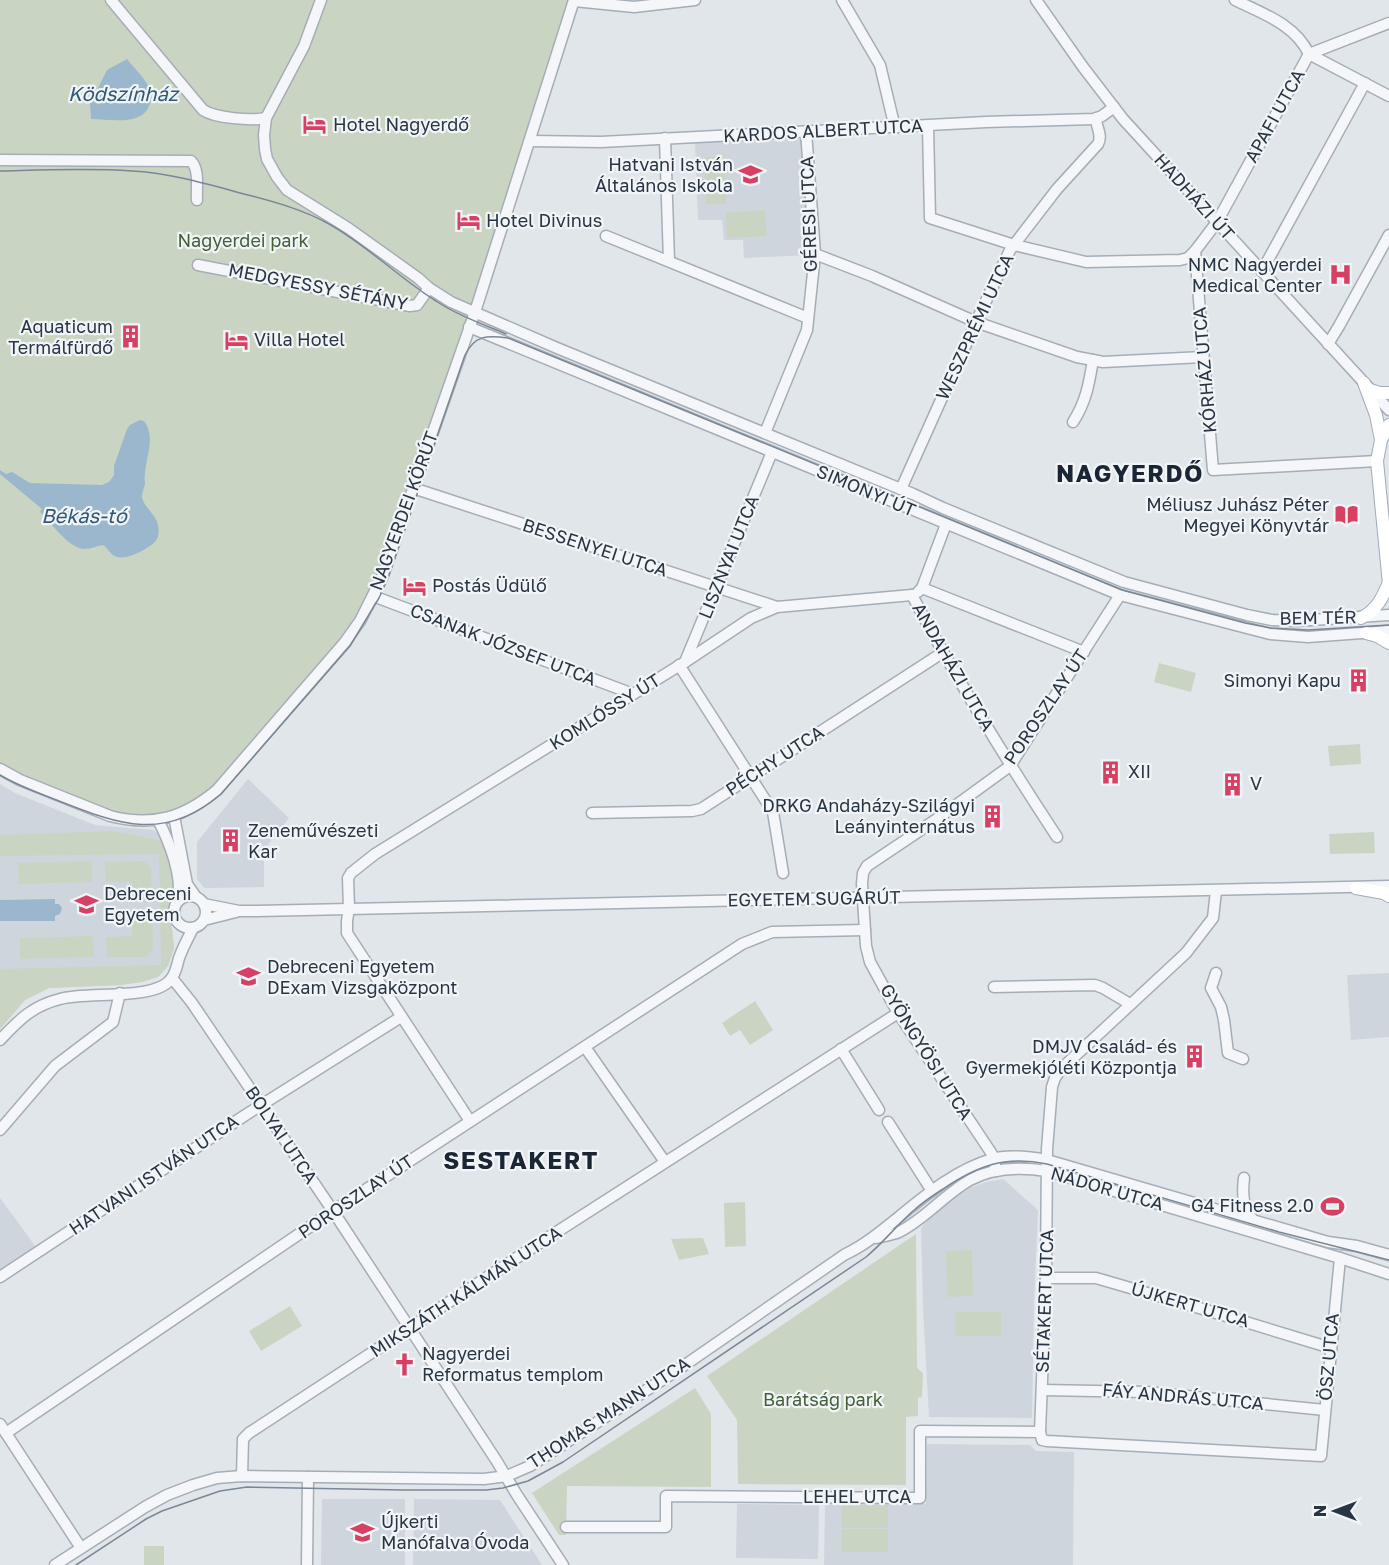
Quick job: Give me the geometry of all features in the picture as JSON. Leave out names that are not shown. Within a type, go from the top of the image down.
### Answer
[{"type":"main road","points":[[1367,386],[1380,393],[1389,393]]},
{"type":"main road","points":[[1367,386],[1381,440]]},
{"type":"main road","points":[[1361,618],[1377,607],[1389,583],[1377,461],[1381,440],[1389,425]]},
{"type":"main road","points":[[1366,633],[1389,643]]},
{"type":"main road","points":[[1356,888],[1389,896]]},
{"type":"street","points":[[111,0],[203,110],[215,116],[259,120],[266,118]]},
{"type":"street","points":[[321,0],[304,46],[266,118],[264,135],[267,159],[287,190],[348,228],[429,288],[451,302],[474,312]]},
{"type":"street","points":[[574,0],[634,7],[695,0]]},
{"type":"street","name":"NAGYERDEI KÖRÚT","points":[[0,769],[20,780],[110,816],[136,821],[158,820],[174,816],[203,801],[217,790],[345,642],[360,621],[383,575],[474,312],[574,0]]},
{"type":"street","points":[[842,0],[880,65],[895,128]]},
{"type":"street","name":"HADHÁZI ÚT","points":[[1036,0],[1114,107],[1389,410]]},
{"type":"street","points":[[1235,0],[1286,26],[1304,44],[1309,54],[1389,96]]},
{"type":"street","name":"APAFI UTCA","points":[[1217,222],[1309,54],[1389,23]]},
{"type":"street","points":[[1262,272],[1365,83]]},
{"type":"street","name":"KARDOS ALBERT UTCA","points":[[530,141],[601,142],[1096,118],[1114,107]]},
{"type":"street","name":"WESZPRÉMI UTCA","points":[[901,489],[976,322],[1014,245],[1057,189],[1099,142],[1101,136],[1096,118]]},
{"type":"street","points":[[928,126],[930,218],[1014,245],[1086,262],[1188,258],[1217,222]]},
{"type":"street","name":"GÉRESI UTCA","points":[[765,433],[807,330],[815,255],[806,131]]},
{"type":"street","points":[[665,138],[669,261]]},
{"type":"street","points":[[0,160],[191,161],[195,164],[196,200]]},
{"type":"street","points":[[1328,344],[1389,235]]},
{"type":"street","points":[[606,236],[808,318]]},
{"type":"street","name":"KÓRHÁZ UTCA","points":[[1195,251],[1213,470],[1377,461]]},
{"type":"street","points":[[815,255],[872,276],[976,322],[1077,357],[1103,362],[1203,357]]},
{"type":"street","name":"MEDGYESSY SÉTÁNY","points":[[198,265],[410,306],[417,305],[429,288]]},
{"type":"street","name":"SIMONYI ÚT","points":[[474,312],[1124,582],[1247,615]]},
{"type":"street","name":"SIMONYI ÚT","points":[[469,327],[1120,595],[1270,634]]},
{"type":"street","points":[[1072,423],[1082,408],[1093,360]]},
{"type":"street","name":"LISZNYAI UTCA","points":[[682,664],[772,452]]},
{"type":"street","name":"BESSENYEI UTCA","points":[[413,488],[777,608]]},
{"type":"street","name":"ANDAHÁZI UTCA","points":[[946,524],[922,588],[912,595],[942,653],[1010,766],[1057,837]]},
{"type":"street","points":[[922,588],[1084,652]]},
{"type":"street","name":"KOMLÓSSY ÚT","points":[[470,1121],[347,933],[348,878],[351,873],[752,618],[777,608],[912,595]]},
{"type":"street","name":"POROSZLAY ÚT","points":[[867,866],[1010,766],[1120,595]]},
{"type":"street","name":"CSANAK JÓZSEF UTCA","points":[[373,596],[633,694]]},
{"type":"street","name":"BEM TÉR","points":[[1247,615],[1272,620],[1295,621],[1389,615]]},
{"type":"street","name":"BEM TÉR","points":[[1270,634],[1308,637],[1389,631]]},
{"type":"street","name":"PÉCHY UTCA","points":[[591,813],[692,812],[701,809],[942,653]]},
{"type":"street","points":[[682,664],[773,812],[783,873]]},
{"type":"street","points":[[174,816],[187,884],[206,912],[204,920],[193,928],[185,928],[179,924]]},
{"type":"street","points":[[158,820],[170,843],[180,885],[178,900],[174,907],[174,914],[179,924],[179,957]]},
{"type":"street","name":"GYÖNGYÖSI UTCA","points":[[867,866],[863,873],[866,946],[870,962],[898,1013],[990,1151],[994,1158],[996,1171]]},
{"type":"street","name":"EGYETEM SUGÁRÚT","points":[[204,920],[238,911],[1389,886]]},
{"type":"street","points":[[1047,1165],[1052,1088],[1055,1078],[1061,1069],[1186,953],[1213,918],[1216,891]]},
{"type":"street","points":[[178,900],[185,896],[200,900]]},
{"type":"street","name":"EGYETEM SUGÁRÚT","points":[[200,900],[238,911]]},
{"type":"street","points":[[0,1040],[35,1008],[50,1002],[74,996],[146,992],[165,985],[172,978],[193,928]]},
{"type":"street","name":"POROSZLAY ÚT","points":[[3,1428],[742,944],[771,932],[865,930]]},
{"type":"street","points":[[1216,974],[1211,988],[1221,1007],[1228,1053],[1244,1059]]},
{"type":"street","name":"BOLYAI UTCA","points":[[172,978],[333,1211],[563,1565]]},
{"type":"street","points":[[994,987],[1095,986],[1130,1004]]},
{"type":"street","points":[[0,1130],[55,1066],[113,1022],[120,993]]},
{"type":"street","name":"MIKSZÁTH KÁLMÁN UTCA","points":[[242,1476],[243,1439],[249,1433],[664,1162],[898,1013]]},
{"type":"street","name":"HATVANI ISTVÁN UTCA","points":[[0,1277],[261,1105],[401,1017]]},
{"type":"street","points":[[585,1047],[664,1162]]},
{"type":"street","points":[[841,1049],[879,1110]]},
{"type":"street","points":[[888,1122],[932,1191]]},
{"type":"street","name":"NÁDOR UTCA","points":[[994,1158],[1022,1157],[1230,1220],[1389,1274]]},
{"type":"street","name":"THOMAS MANN UTCA","points":[[242,1476],[484,1479],[507,1476],[542,1460],[682,1367],[870,1239],[932,1191],[966,1169],[994,1158]]},
{"type":"street","name":"NÁDOR UTCA","points":[[996,1171],[1047,1165]]},
{"type":"street","name":"SÉTAKERT UTCA","points":[[1040,1432],[1046,1278],[1047,1165]]},
{"type":"street","name":"THOMAS MANN UTCA","points":[[870,1239],[898,1232],[915,1222],[970,1180],[996,1171]]},
{"type":"street","points":[[1244,1178],[1242,1190],[1244,1204],[1253,1220]]},
{"type":"street","name":"NÁDOR UTCA","points":[[1230,1220],[1253,1220],[1328,1242],[1357,1246],[1389,1255]]},
{"type":"street","name":"ÖSZ UTCA","points":[[1321,1456],[1340,1258]]},
{"type":"street","name":"ÚJKERT UTCA","points":[[1046,1278],[1096,1278],[1331,1348]]},
{"type":"street","name":"FÁY ANDRÁS UTCA","points":[[1042,1390],[1147,1392],[1324,1410]]},
{"type":"street","points":[[3,1428],[81,1548]]},
{"type":"street","name":"LEHEL UTCA","points":[[566,1527],[666,1527],[666,1496],[920,1498],[920,1431],[1040,1432],[1042,1440],[1047,1441],[1321,1456]]},
{"type":"street","points":[[55,1565],[145,1507],[175,1491],[217,1478],[242,1476]]},
{"type":"street","points":[[308,1477],[308,1565]]},
{"type":"shaded area","name":"Hatvani István Általános Iskola","points":[[802,135],[809,255],[744,258],[743,240],[724,240],[722,220],[698,220],[695,140]]},
{"type":"shaded area","name":"Debreceni Egyetem","points":[[248,779],[289,818],[264,850],[264,887],[204,888],[197,879],[197,842]]},
{"type":"shaded area","name":"Debreceni Egyetem","points":[[0,784],[15,793],[95,825],[153,830],[162,836],[177,893],[170,909],[174,948],[168,966],[158,977],[120,985],[49,988],[25,1000],[0,1029]]},
{"type":"shaded area","points":[[1389,973],[1389,1037],[1351,1040],[1347,975]]},
{"type":"shaded area","points":[[1003,1179],[1038,1210],[1032,1418],[929,1417],[921,1229],[940,1208],[970,1188]]},
{"type":"shaded area","points":[[0,1198],[38,1250],[0,1274]]},
{"type":"shaded area","points":[[927,1444],[1030,1445],[1036,1451],[1074,1452],[1073,1565],[824,1565],[825,1504],[926,1504]]},
{"type":"shaded area","name":"Újkerti Manófalva Óvoda","points":[[322,1499],[405,1499],[405,1565],[321,1565]]},
{"type":"shaded area","points":[[414,1499],[500,1500],[542,1565],[413,1565]]},
{"type":"shaded area","points":[[737,1504],[819,1505],[818,1559],[736,1558]]},
{"type":"green space","name":"Nagyerdei park","points":[[0,0],[574,0],[383,575],[360,621],[217,785],[174,816],[136,821],[0,769]]},
{"type":"green space","points":[[725,156],[726,204],[706,204],[704,157]]},
{"type":"green space","points":[[765,210],[767,236],[727,238],[726,213]]},
{"type":"green space","points":[[1159,663],[1196,673],[1191,692],[1154,682]]},
{"type":"green space","points":[[1360,744],[1361,764],[1330,766],[1328,746]]},
{"type":"green space","points":[[113,831],[167,843],[177,893],[170,909],[174,948],[168,966],[158,977],[142,982],[49,988],[25,1000],[0,1029],[0,969],[161,965],[159,854],[0,856],[0,835]]},
{"type":"green space","points":[[1374,832],[1375,853],[1330,854],[1329,834]]},
{"type":"green space","points":[[92,861],[92,882],[19,884],[18,863]]},
{"type":"green space","points":[[144,861],[151,868],[152,901],[132,901],[131,882],[106,882],[105,862]]},
{"type":"green space","points":[[133,916],[152,916],[153,949],[146,957],[107,957],[106,937],[132,936]]},
{"type":"green space","points":[[93,936],[94,957],[20,959],[20,938]]},
{"type":"green space","points":[[755,1001],[773,1030],[750,1045],[740,1030],[730,1036],[722,1023]]},
{"type":"green space","points":[[745,1202],[746,1246],[725,1247],[724,1203]]},
{"type":"green space","name":"Barátság park","points":[[916,1234],[917,1368],[923,1373],[922,1397],[918,1398],[918,1416],[906,1417],[906,1485],[738,1484],[737,1420],[707,1376]]},
{"type":"green space","points":[[703,1238],[709,1254],[679,1260],[671,1239]]},
{"type":"green space","points":[[972,1250],[973,1296],[947,1297],[946,1251]]},
{"type":"green space","points":[[290,1306],[302,1326],[261,1351],[249,1331]]},
{"type":"green space","points":[[955,1312],[1001,1312],[1001,1336],[955,1336]]},
{"type":"green space","name":"Barátság park","points":[[695,1388],[711,1414],[711,1487],[567,1486],[566,1535],[559,1535],[532,1493]]},
{"type":"green space","points":[[842,1505],[888,1505],[888,1528],[842,1528]]},
{"type":"green space","points":[[842,1529],[888,1529],[888,1552],[842,1552]]},
{"type":"green space","points":[[144,1546],[164,1546],[164,1565],[144,1565]]},
{"type":"water","name":"Ködszínház","points":[[127,59],[150,89],[151,100],[147,111],[134,119],[91,119],[90,104],[107,70]]},
{"type":"water","name":"Békás-tó","points":[[140,420],[144,421],[148,427],[150,440],[142,497],[157,521],[159,532],[154,542],[133,555],[117,557],[103,545],[89,549],[78,548],[60,534],[40,512],[42,509],[0,474],[0,470],[6,474],[12,472],[30,483],[102,485],[109,482],[114,475],[114,466],[127,429]]},
{"type":"water","points":[[55,899],[55,904],[59,904],[62,908],[60,914],[55,916],[55,921],[0,921],[0,900]]},
{"type":"tram line","points":[[0,171],[83,169],[147,172],[190,180],[289,207],[343,232],[444,306],[506,334]]},
{"type":"tram line","points":[[0,775],[81,810],[122,822],[142,824],[161,824],[181,819],[221,794],[350,646],[379,598],[388,578],[465,355],[473,343],[488,337],[508,338],[1122,590],[1271,628],[1308,630],[1389,625]]},
{"type":"tram line","points":[[76,1565],[146,1519],[162,1511],[220,1491],[247,1487],[486,1490],[528,1481],[563,1462],[866,1257],[913,1211],[935,1194],[968,1174],[992,1164],[1018,1161],[1047,1164],[1279,1232],[1389,1260]]},
{"type":"place","name":"Hotel Nagyerdő","points":[[315,125]]},
{"type":"place","name":"Hatvani István Általános Iskola","points":[[751,175]]},
{"type":"place","name":"Hotel Divinus","points":[[468,221]]},
{"type":"place","name":"NMC Nagyerdei Medical Center","points":[[1340,275]]},
{"type":"place","name":"Aquaticum Termálfürdő","points":[[131,337]]},
{"type":"place","name":"Villa Hotel","points":[[236,340]]},
{"type":"place","name":"Méliusz Juhász Péter Megyei Könyvtár","points":[[1347,515]]},
{"type":"place","name":"Postás Üdülő","points":[[414,586]]},
{"type":"place","name":"Simonyi Kapu","points":[[1359,681]]},
{"type":"place","name":"XII","points":[[1110,772]]},
{"type":"place","name":"V","points":[[1232,784]]},
{"type":"place","name":"DRKG Andaházy-Szilágyi Leányinternátus","points":[[993,816]]},
{"type":"place","name":"Zeneművészeti Kar","points":[[230,841]]},
{"type":"place","name":"Debreceni Egyetem","points":[[86,904]]},
{"type":"place","name":"Debreceni Egyetem DExam Vizsgaközpont","points":[[249,977]]},
{"type":"place","name":"DMJV Család- és Gyermekjóléti Központja","points":[[1195,1057]]},
{"type":"place","name":"G4 Fitness 2.0","points":[[1332,1206]]},
{"type":"place","name":"Nagyerdei Reformatus templom","points":[[404,1364]]},
{"type":"place","name":"Újkerti Manófalva Óvoda","points":[[363,1532]]},
{"type":"district","name":"NAGYERDŐ","points":[[1130,474]]},
{"type":"district","name":"SESTAKERT","points":[[521,1161]]}]
